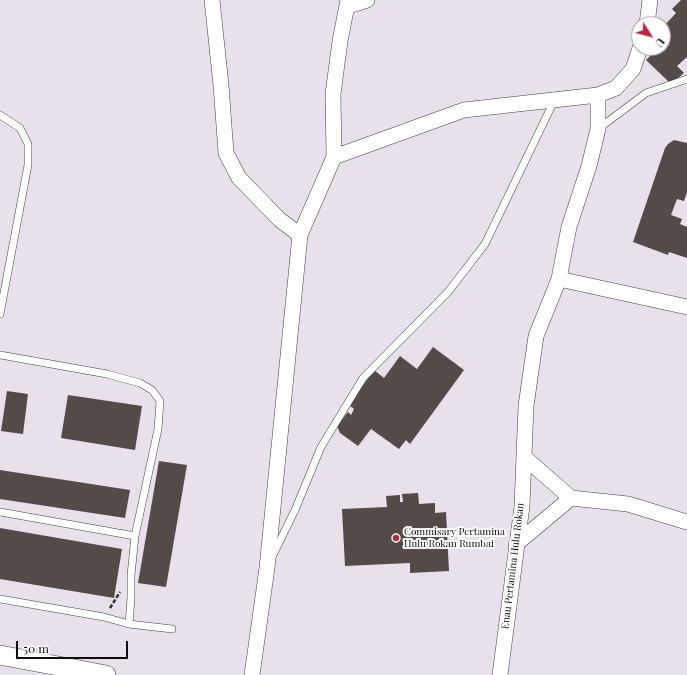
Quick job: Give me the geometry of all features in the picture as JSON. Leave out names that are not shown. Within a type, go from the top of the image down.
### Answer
[{"type":"street","points":[[212,0],[221,85],[226,153],[239,178],[280,220],[300,235]]},
{"type":"street","points":[[252,675],[267,568],[300,235],[334,157],[333,94],[340,41],[348,3],[367,0]]},
{"type":"street","points":[[648,16],[650,0]]},
{"type":"street","points":[[334,157],[464,110],[598,95],[616,88],[633,69],[637,56]]},
{"type":"street","name":"Enau Pertamina Hulu Rokan","points":[[500,675],[522,506],[526,406],[536,336],[559,279],[569,227],[589,166],[598,129],[598,95]]},
{"type":"street","points":[[559,279],[687,307]]},
{"type":"street","points":[[524,457],[571,498],[628,504],[687,522]]},
{"type":"street","points":[[516,544],[571,498]]},
{"type":"street","points":[[0,655],[67,672],[106,675]]},
{"type":"lane","points":[[598,129],[646,93],[687,79]]},
{"type":"lane","points":[[267,568],[295,510],[321,447],[363,378],[448,292],[485,244],[554,101]]},
{"type":"lane","points":[[0,115],[20,128],[28,144],[28,165],[0,314]]},
{"type":"lane","points":[[0,355],[107,374],[140,383],[152,390],[160,401],[158,429],[136,536],[131,575],[129,624]]},
{"type":"lane","points":[[0,512],[136,536]]},
{"type":"lane","points":[[0,599],[104,617],[129,624],[172,629]]},
{"type":"path","points":[[104,617],[131,575]]},
{"type":"shaded area","points":[[0,0],[687,0],[687,675],[0,675]]},
{"type":"building","points":[[681,0],[687,0],[687,57],[677,66],[684,73],[671,84],[646,60],[650,56],[671,56],[671,18],[676,13],[672,9]]},
{"type":"building","points":[[674,140],[687,143],[687,192],[684,201],[677,199],[671,215],[682,219],[680,224],[687,227],[687,258],[669,252],[668,255],[633,242],[665,148]]},
{"type":"building","points":[[433,347],[464,370],[410,444],[406,440],[399,449],[371,429],[358,446],[340,433],[337,426],[348,412],[351,415],[354,409],[349,405],[374,370],[384,378],[400,356],[417,369]]},
{"type":"building","points":[[7,391],[28,394],[23,434],[1,431]]},
{"type":"building","points":[[68,395],[142,406],[135,450],[61,438]]},
{"type":"building","points":[[159,461],[187,465],[166,587],[138,583]]},
{"type":"building","points":[[0,470],[130,490],[125,518],[0,499]]},
{"type":"building","name":"Commisary Pertamina Hulu Rokan Rumbai","points":[[418,493],[419,504],[435,503],[435,513],[446,512],[449,571],[410,573],[410,563],[345,566],[342,509],[387,507],[386,496],[400,495],[400,502],[403,502],[402,494]]},
{"type":"building","points":[[0,528],[122,549],[114,598],[0,579]]},
{"type":"place","name":"Commisary Pertamina Hulu Rokan Rumbai","points":[[396,538]]}]
